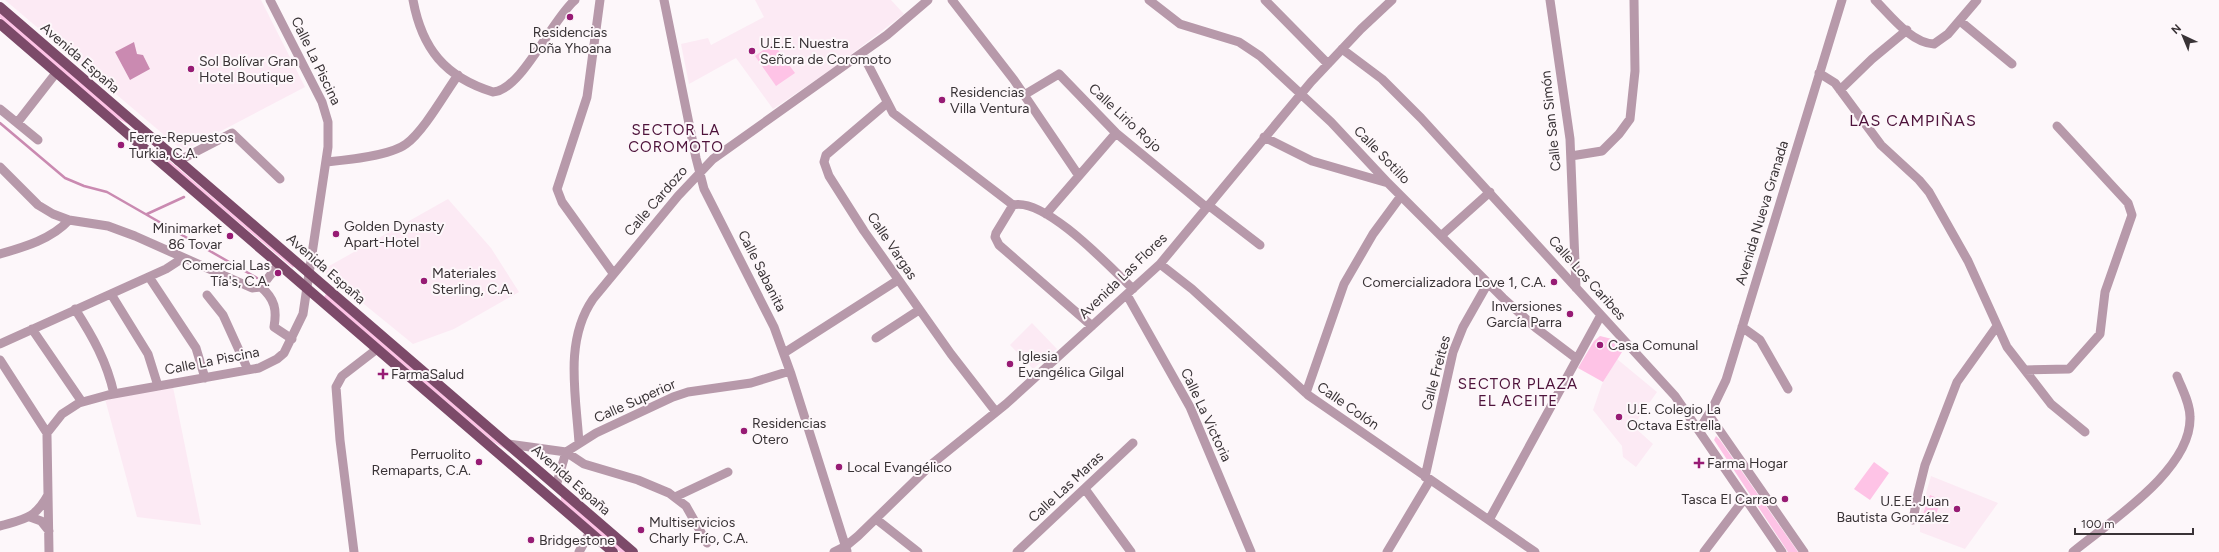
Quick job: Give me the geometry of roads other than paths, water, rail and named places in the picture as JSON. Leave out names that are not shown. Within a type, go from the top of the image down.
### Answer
[{"type":"main road","name":"Avenida España","points":[[0,7],[633,552]]},
{"type":"main road","name":"Avenida España","points":[[0,24],[613,552]]},
{"type":"main road","points":[[156,159],[165,149]]},
{"type":"main road","points":[[550,497],[556,486]]},
{"type":"street","name":"Calle La Piscina","points":[[47,433],[62,414],[82,402],[114,394],[259,368],[277,359],[284,353],[292,339],[303,314],[326,162],[329,132],[326,111],[270,0]]},
{"type":"street","points":[[413,0],[418,23],[432,54],[458,75],[493,92],[504,89],[528,64],[555,22],[575,0]]},
{"type":"street","points":[[600,0],[587,97],[557,189],[562,202],[614,273]]},
{"type":"street","name":"Calle Sabanita","points":[[664,0],[699,172],[704,189],[760,296],[784,353],[845,550]]},
{"type":"street","name":"Calle Cardozo","points":[[579,443],[574,363],[577,334],[586,309],[614,273],[699,172],[722,151],[899,26],[928,0]]},
{"type":"street","points":[[952,0],[1024,95],[1078,176]]},
{"type":"street","name":"Calle Sotillo","points":[[1149,0],[1180,24],[1240,42],[1260,56],[1301,94],[1488,283],[1536,328],[1577,359]]},
{"type":"street","points":[[1265,0],[1328,64]]},
{"type":"street","name":"Avenida Las Flores","points":[[834,552],[845,550],[933,463],[996,412],[1160,264],[1301,94],[1342,49],[1392,0]]},
{"type":"street","name":"Calle San Simón","points":[[1550,0],[1571,156],[1576,288]]},
{"type":"street","points":[[1571,156],[1602,151],[1619,134],[1630,119],[1635,71],[1634,0]]},
{"type":"street","name":"Avenida Nueva Granada","points":[[1699,430],[1709,415],[1726,380],[1842,0]]},
{"type":"street","points":[[1875,0],[1907,30],[1924,42],[1934,44],[1943,39],[1977,0]]},
{"type":"street","points":[[1960,21],[2012,64]]},
{"type":"street","points":[[1840,90],[1872,59],[1907,30]]},
{"type":"street","name":"Calle Los Caribes","points":[[1342,49],[1390,87],[1490,192],[1676,396],[1782,552]]},
{"type":"street","points":[[862,53],[887,103],[897,117],[1013,205],[996,233],[995,237],[999,245],[1092,326]]},
{"type":"street","points":[[17,123],[56,73]]},
{"type":"street","points":[[1819,73],[1832,80],[1881,145],[1919,180],[1934,199],[1964,254],[2007,347],[2051,404],[2085,432]]},
{"type":"street","name":"Calle Lirio Rojo","points":[[1024,95],[1058,74],[1116,133],[1207,206],[1260,245]]},
{"type":"street","points":[[326,162],[370,156],[405,145],[416,134],[458,75]]},
{"type":"street","name":"Calle Vargas","points":[[887,103],[830,151],[824,157],[824,162],[839,192],[898,280],[996,412]]},
{"type":"street","points":[[0,109],[38,140]]},
{"type":"street","points":[[2025,370],[2069,369],[2100,334],[2105,292],[2132,215],[2128,203],[2056,126]]},
{"type":"street","points":[[178,161],[232,133],[280,179]]},
{"type":"street","points":[[1046,214],[1116,133]]},
{"type":"street","points":[[1264,137],[1312,161],[1388,182]]},
{"type":"street","points":[[0,167],[38,204],[53,214],[70,220],[120,230],[252,288],[262,287],[279,264]]},
{"type":"street","points":[[1442,235],[1490,192]]},
{"type":"street","points":[[1306,393],[1344,284],[1373,234],[1401,196]]},
{"type":"street","name":"Calle La Victoria","points":[[1013,205],[1021,204],[1046,214],[1076,235],[1130,292],[1190,407],[1251,552]]},
{"type":"street","points":[[0,254],[37,241],[57,231],[70,220]]},
{"type":"street","points":[[0,344],[149,277],[166,269],[183,258]]},
{"type":"street","name":"Calle Colón","points":[[1160,264],[1192,289],[1306,393],[1534,552]]},
{"type":"street","points":[[149,277],[196,348],[205,378]]},
{"type":"street","points":[[784,353],[898,280]]},
{"type":"street","name":"Calle Freites","points":[[1386,552],[1428,478],[1453,352],[1463,327],[1488,283]]},
{"type":"street","points":[[262,287],[274,302],[276,317],[274,327],[292,339]]},
{"type":"street","points":[[111,294],[148,354],[158,386]]},
{"type":"street","points":[[207,295],[223,315],[248,370]]},
{"type":"street","points":[[75,310],[98,346],[109,374],[114,394]]},
{"type":"street","points":[[876,338],[919,310]]},
{"type":"street","points":[[1489,520],[1601,315]]},
{"type":"street","points":[[1913,520],[1925,466],[1957,382],[1998,326]]},
{"type":"street","points":[[1742,327],[1760,340],[1771,356],[1788,389]]},
{"type":"street","points":[[32,329],[82,402]]},
{"type":"street","points":[[354,552],[340,440],[336,386],[342,376],[377,349]]},
{"type":"street","points":[[0,360],[47,433],[49,552]]},
{"type":"street","name":"Calle Superior","points":[[566,452],[579,443],[673,397],[688,392],[751,383],[790,371]]},
{"type":"street","points":[[2072,552],[2138,499],[2177,457],[2187,436],[2190,417],[2177,376]]},
{"type":"street","points":[[1709,415],[1804,552]]},
{"type":"street","points":[[508,444],[566,452],[584,464],[638,480],[675,497],[686,506],[707,543]]},
{"type":"street","name":"Calle Las Maras","points":[[1017,552],[1134,444]]},
{"type":"street","points":[[556,486],[566,452]]},
{"type":"street","points":[[675,497],[728,472]]},
{"type":"street","points":[[1085,489],[1131,552]]},
{"type":"street","points":[[0,526],[30,517],[41,507],[49,492]]},
{"type":"street","points":[[1704,552],[1745,498]]},
{"type":"street","points":[[30,517],[41,521],[49,532]]},
{"type":"street","points":[[876,519],[918,552]]},
{"type":"street","points":[[579,552],[590,532]]},
{"type":"waterway","points":[[0,123],[65,178],[84,186],[107,192],[257,278]]},
{"type":"waterway","points":[[147,214],[184,197]]},
{"type":"place","name":"Residencias Doña Yhoana","points":[[570,17]]},
{"type":"place","name":"U.E.E. Nuestra Señora de Coromoto","points":[[752,51]]},
{"type":"place","name":"Sol Bolívar Gran Hotel Boutique","points":[[191,69]]},
{"type":"place","name":"Residencias Villa Ventura","points":[[942,100]]},
{"type":"place","name":"Ferre-Repuestos Turkia, C.A.","points":[[121,145]]},
{"type":"place","name":"Golden Dynasty Apart-Hotel","points":[[336,234]]},
{"type":"place","name":"Minimarket 86 Tovar","points":[[230,236]]},
{"type":"place","name":"Comercial Las Tía's, C.A.","points":[[278,273]]},
{"type":"place","name":"Materiales Sterling, C.A.","points":[[424,281]]},
{"type":"place","name":"Comercializadora Love 1, C.A.","points":[[1554,282]]},
{"type":"place","name":"Inversiones García Parra","points":[[1570,314]]},
{"type":"place","name":"Casa Comunal","points":[[1600,345]]},
{"type":"place","name":"Iglesia Evangélica Gilgal","points":[[1010,364]]},
{"type":"place","name":"FarmaSalud","points":[[383,374]]},
{"type":"place","name":"U.E. Colegio La Octava Estrella","points":[[1619,417]]},
{"type":"place","name":"Residencias Otero","points":[[744,431]]},
{"type":"place","name":"Perruolito Remaparts, C.A.","points":[[479,462]]},
{"type":"place","name":"Farma Hogar","points":[[1699,463]]},
{"type":"place","name":"Local Evangélico","points":[[839,467]]},
{"type":"place","name":"Tasca El Carrao","points":[[1785,499]]},
{"type":"place","name":"U.E.E. Juan Bautista González","points":[[1957,509]]},
{"type":"place","name":"Multiservicios Charly Frío, C.A.","points":[[641,530]]},
{"type":"place","name":"Bridgestone","points":[[531,540]]},
{"type":"district","name":"LAS CAMPIÑAS","points":[[1913,120]]},
{"type":"district","name":"SECTOR LA COROMOTO","points":[[676,138]]},
{"type":"district","name":"SECTOR PLAZA EL ACEITE","points":[[1518,392]]}]
